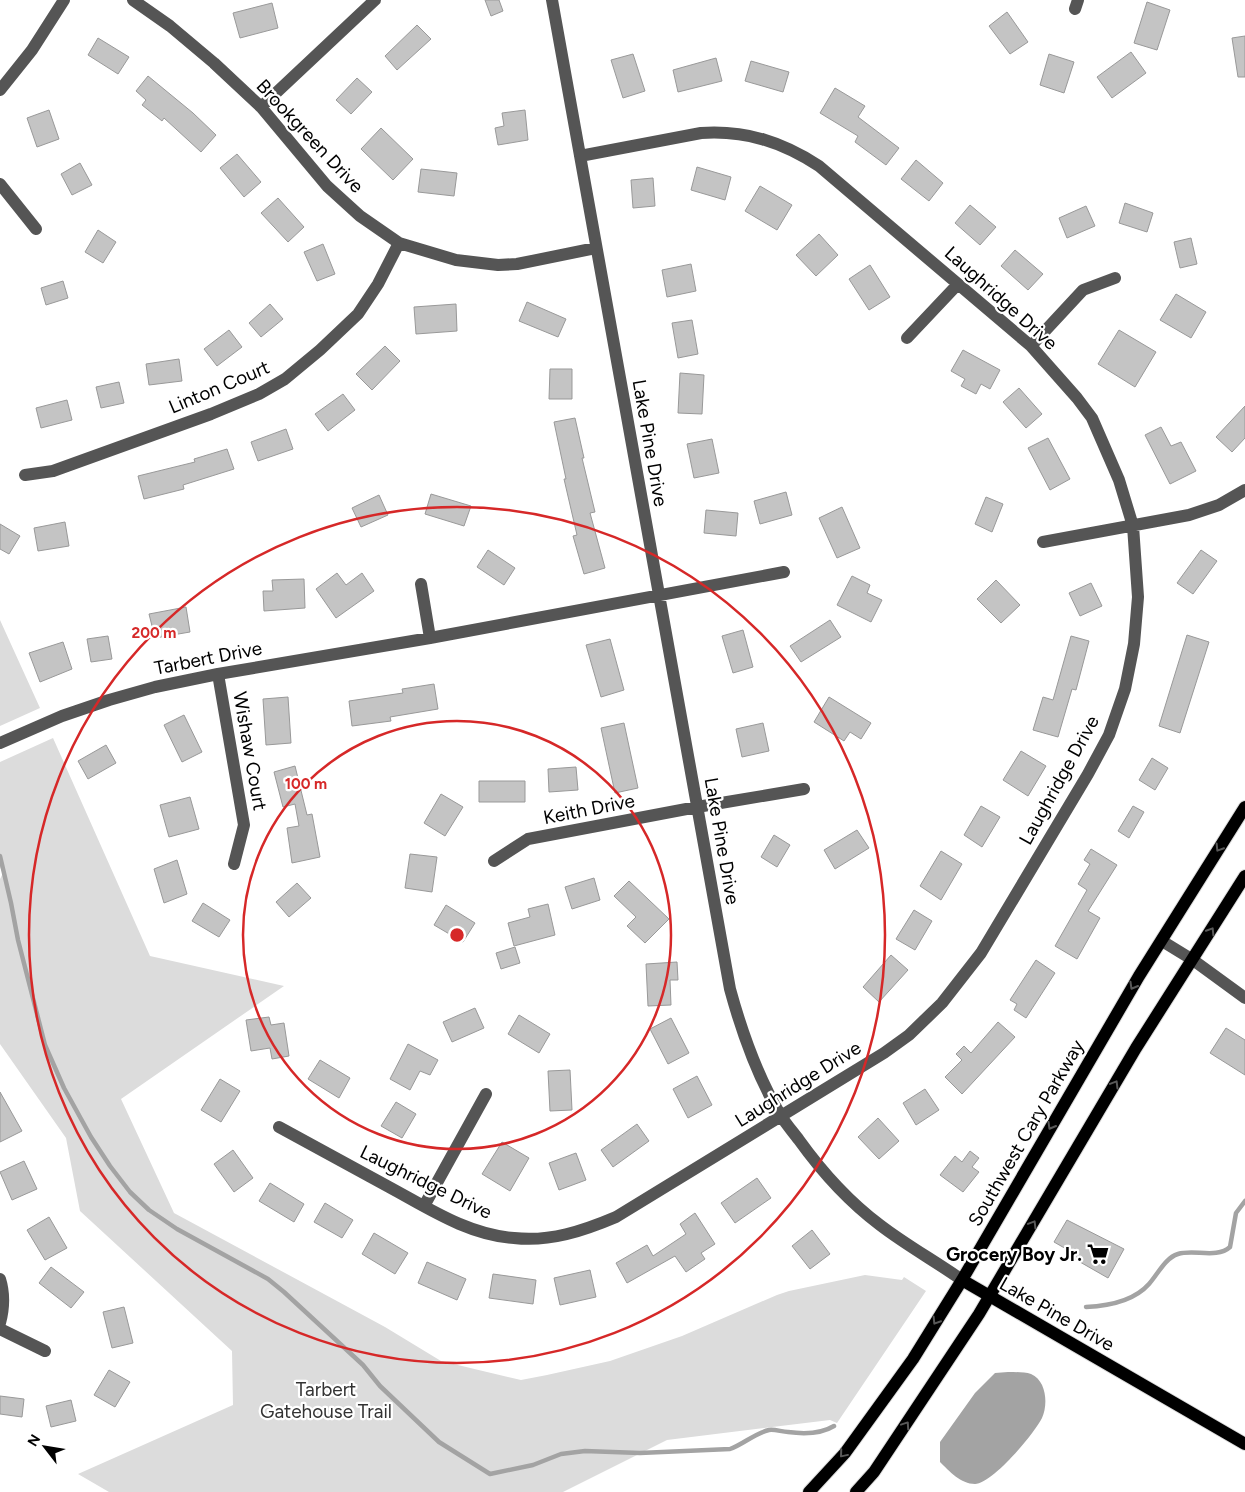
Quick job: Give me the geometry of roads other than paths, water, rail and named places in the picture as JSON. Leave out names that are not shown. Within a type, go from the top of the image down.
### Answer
[{"type":"main road","name":"Southwest Cary Parkway","points":[[809,1492],[851,1445],[913,1359],[962,1280],[1139,976],[1245,807]]},
{"type":"main road","points":[[856,1492],[874,1472],[896,1440],[990,1296],[1136,1048],[1245,876]]},
{"type":"main road","name":"Lake Pine Drive","points":[[962,1280],[1245,1444]]},
{"type":"street","points":[[0,90],[32,50],[64,0]]},
{"type":"street","name":"Brookgreen Drive","points":[[133,0],[192,44],[261,106],[328,186],[360,216],[398,243],[456,260],[498,265],[517,264],[596,248]]},
{"type":"street","points":[[261,106],[375,0]]},
{"type":"street","name":"Lake Pine Drive","points":[[552,0],[736,1014],[756,1067],[781,1117],[812,1159],[833,1183],[863,1212],[962,1280]]},
{"type":"street","name":"Laughridge Drive","points":[[279,1126],[424,1206],[470,1229],[492,1235],[514,1239],[564,1236],[588,1230],[616,1217],[884,1053],[926,1019],[942,1003],[981,953],[1052,834],[1108,735],[1125,689],[1134,644],[1138,598],[1132,526],[1119,480],[1092,418],[1031,346],[819,166],[782,145],[753,136],[719,132],[701,133],[580,156]]},
{"type":"street","points":[[0,184],[36,229]]},
{"type":"street","name":"Linton Court","points":[[25,475],[53,471],[211,414],[259,394],[285,379],[320,350],[358,314],[378,284],[398,243]]},
{"type":"street","points":[[1031,346],[1083,290],[1115,278]]},
{"type":"street","points":[[907,338],[958,284]]},
{"type":"street","points":[[1043,542],[1189,515],[1219,505],[1245,490]]},
{"type":"street","name":"Tarbert Drive","points":[[0,743],[62,716],[155,687],[784,572]]},
{"type":"street","points":[[422,584],[430,638]]},
{"type":"street","name":"Wishaw Court","points":[[218,674],[244,825],[234,864]]},
{"type":"street","name":"Keith Drive","points":[[494,861],[528,840],[697,807],[804,790]]},
{"type":"street","points":[[1162,941],[1193,960],[1245,998]]},
{"type":"street","points":[[424,1206],[486,1094]]},
{"type":"street","points":[[0,1280],[3,1290],[4,1307],[0,1323]]},
{"type":"street","points":[[0,1329],[46,1351]]},
{"type":"waterway","points":[[0,856],[18,940],[45,1045],[64,1088],[91,1137],[110,1166],[130,1192],[149,1210],[177,1229],[268,1279],[284,1292],[363,1365],[380,1386],[439,1442],[490,1474],[533,1465],[561,1454],[585,1451],[640,1453],[730,1449],[769,1430],[812,1433],[834,1426]]},
{"type":"waterway","points":[[1086,1307],[1112,1304],[1136,1295],[1149,1284],[1173,1256],[1191,1252],[1212,1253],[1225,1251],[1230,1247],[1236,1213],[1245,1201]]},
{"type":"place","name":"Grocery Boy Jr.","points":[[1098,1254]]},
{"type":"park label","name":"Tarbert Gatehouse Trail","points":[[326,1400]]}]
